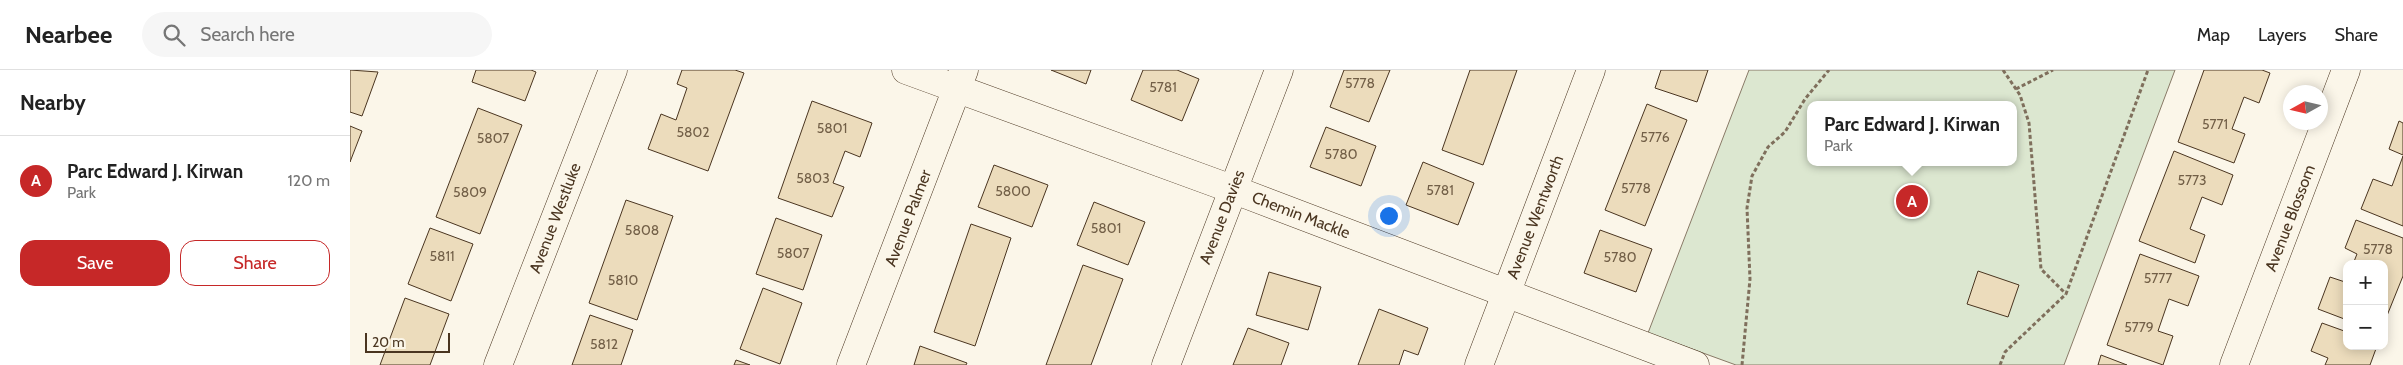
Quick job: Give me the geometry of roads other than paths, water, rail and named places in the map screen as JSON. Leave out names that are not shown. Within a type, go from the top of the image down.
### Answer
[{"type":"street","name":"Avenue Westluke","points":[[498,365],[613,70]]},
{"type":"street","name":"Chemin Mackle","points":[[906,70],[960,79],[1232,189],[1695,365]]},
{"type":"street","name":"Avenue Davies","points":[[1166,365],[1279,70]]},
{"type":"street","name":"Avenue Wentworth","points":[[1479,365],[1591,70]]},
{"type":"street","name":"Avenue Blossom","points":[[2234,365],[2346,70]]},
{"type":"street","name":"Avenue Palmer","points":[[852,365],[960,79]]},
{"type":"place","name":"Parc Edward J. Kirwan","points":[[1912,201]]}]
